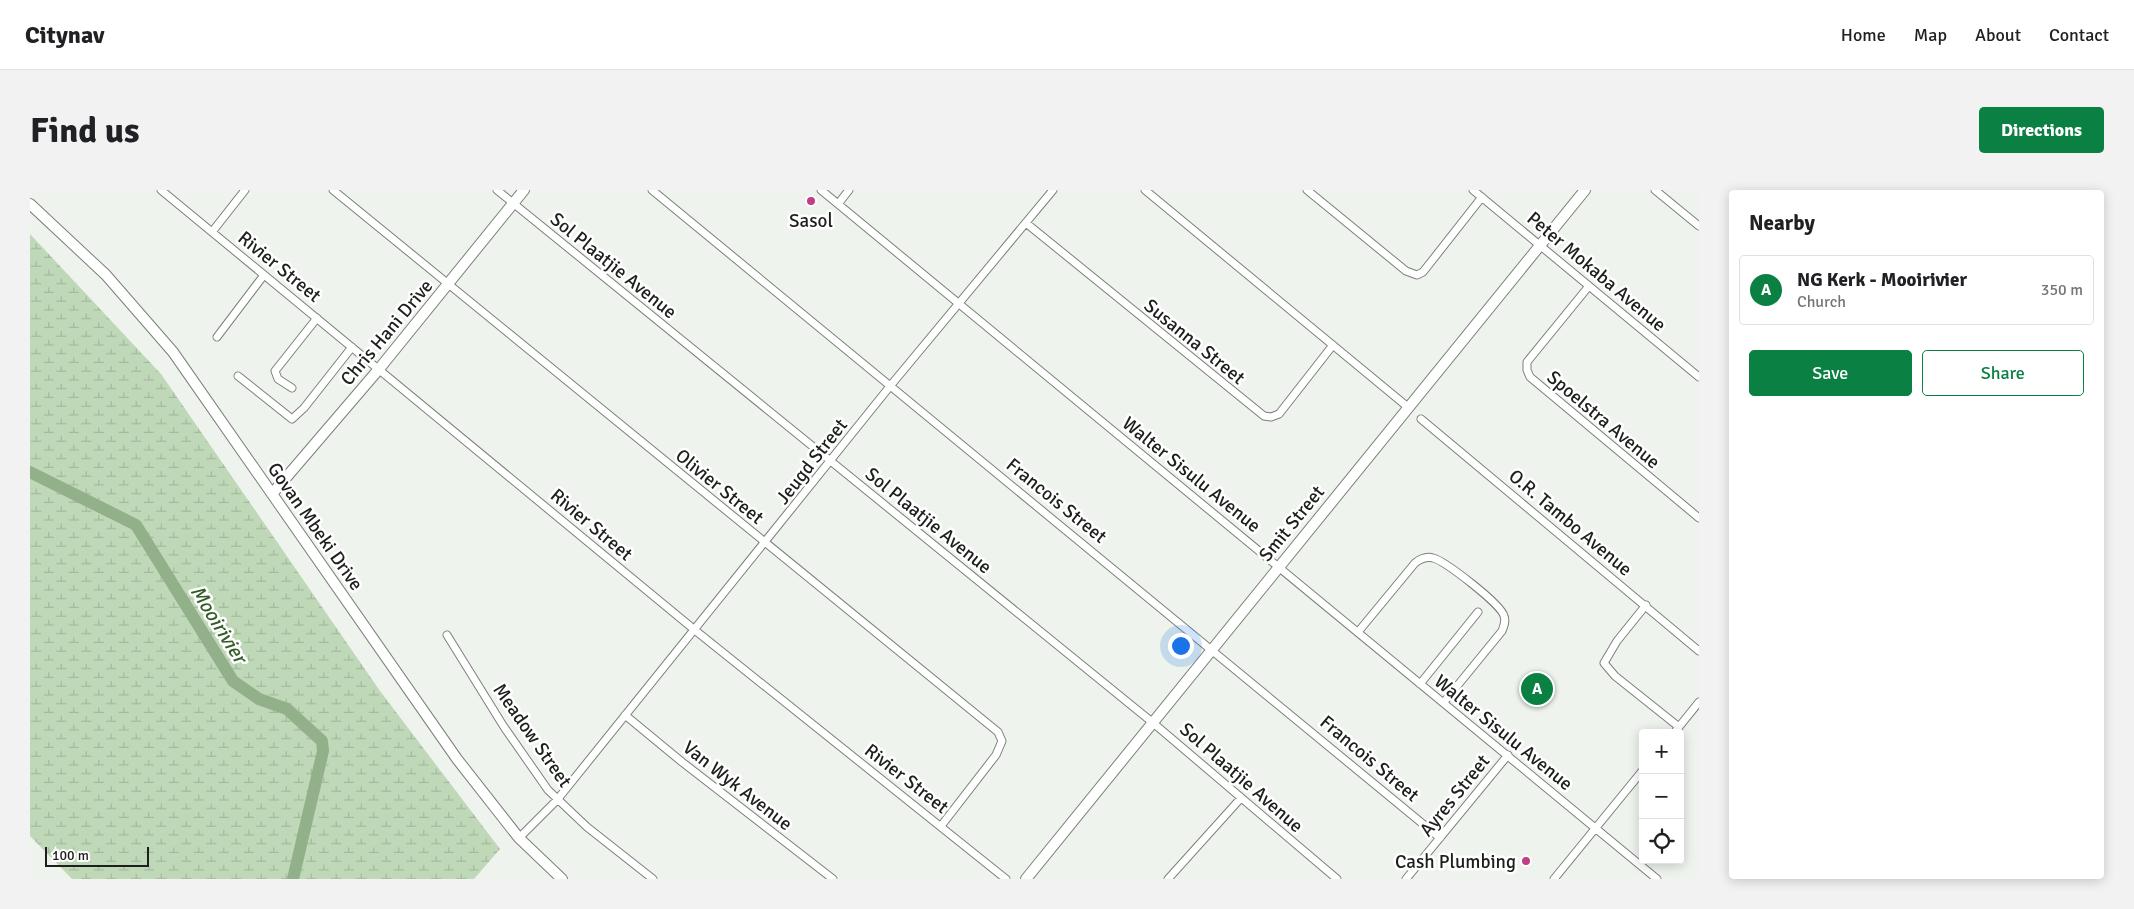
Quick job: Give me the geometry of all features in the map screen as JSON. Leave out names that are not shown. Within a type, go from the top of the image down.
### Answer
[{"type":"street","name":"Rivier Street","points":[[161,190],[696,631],[1006,879]]},
{"type":"street","points":[[212,232],[245,190]]},
{"type":"street","name":"Olivier Street","points":[[333,190],[1002,736],[1001,747],[996,755],[941,826]]},
{"type":"street","name":"Sol Plaatjie Avenue","points":[[497,190],[1152,722],[1337,879]]},
{"type":"street","name":"Chris Hani Drive","points":[[272,494],[378,369],[524,190]]},
{"type":"street","name":"Francois Street","points":[[652,190],[1212,648],[1440,838]]},
{"type":"street","name":"Walter Sisulu Avenue","points":[[821,190],[1657,879]]},
{"type":"street","points":[[838,204],[849,190]]},
{"type":"street","name":"Jeugd Street","points":[[519,838],[558,800],[696,631],[891,385],[1053,190]]},
{"type":"street","points":[[1145,190],[1408,408]]},
{"type":"street","points":[[1307,190],[1406,271],[1417,275],[1423,272],[1482,197]]},
{"type":"street","name":"Peter Mokaba Avenue","points":[[1474,190],[1699,377]]},
{"type":"street","name":"Smit Street","points":[[1026,879],[1278,566],[1585,190]]},
{"type":"street","points":[[1655,190],[1699,226]]},
{"type":"street","name":"Govan Mbeki Drive","points":[[30,204],[106,276],[151,326],[200,390],[457,759],[519,838],[562,879]]},
{"type":"street","name":"Susanna Street","points":[[1026,224],[1264,416],[1271,417],[1279,414],[1333,345]]},
{"type":"street","points":[[217,337],[264,275]]},
{"type":"street","name":"Spoelstra Avenue","points":[[1589,286],[1528,362],[1527,370],[1530,377],[1699,518]]},
{"type":"street","points":[[292,388],[278,379],[276,371],[317,318]]},
{"type":"street","points":[[238,376],[292,419],[304,408],[352,347]]},
{"type":"street","name":"O.R. Tambo Avenue","points":[[1421,419],[1699,650]]},
{"type":"street","points":[[1358,632],[1415,563],[1430,557],[1444,563],[1494,603],[1504,616],[1505,623],[1502,631],[1444,702]]},
{"type":"street","points":[[1646,605],[1605,657],[1604,662],[1606,668],[1675,729]]},
{"type":"street","points":[[1420,684],[1478,612]]},
{"type":"street","name":"Meadow Street","points":[[447,635],[504,727],[541,782],[558,800],[653,879]]},
{"type":"street","points":[[1677,729],[1699,702]]},
{"type":"street","name":"Van Wyk Avenue","points":[[626,715],[682,762],[833,879]]},
{"type":"street","name":"Ayres Street","points":[[1406,879],[1508,755]]},
{"type":"street","points":[[1554,879],[1640,774]]},
{"type":"street","points":[[1172,878],[1241,798]]},
{"type":"green space","points":[[30,234],[161,374],[380,691],[500,849],[474,879],[72,879],[30,836]]},
{"type":"waterway","name":"Mooirivier","points":[[30,472],[136,525],[233,681],[259,699],[287,709],[322,741],[323,751],[293,879]]},
{"type":"place","name":"Sasol","points":[[811,201]]},
{"type":"place","name":"NG Kerk - Mooirivier","points":[[1537,689]]},
{"type":"place","name":"Cash Plumbing","points":[[1526,861]]}]
